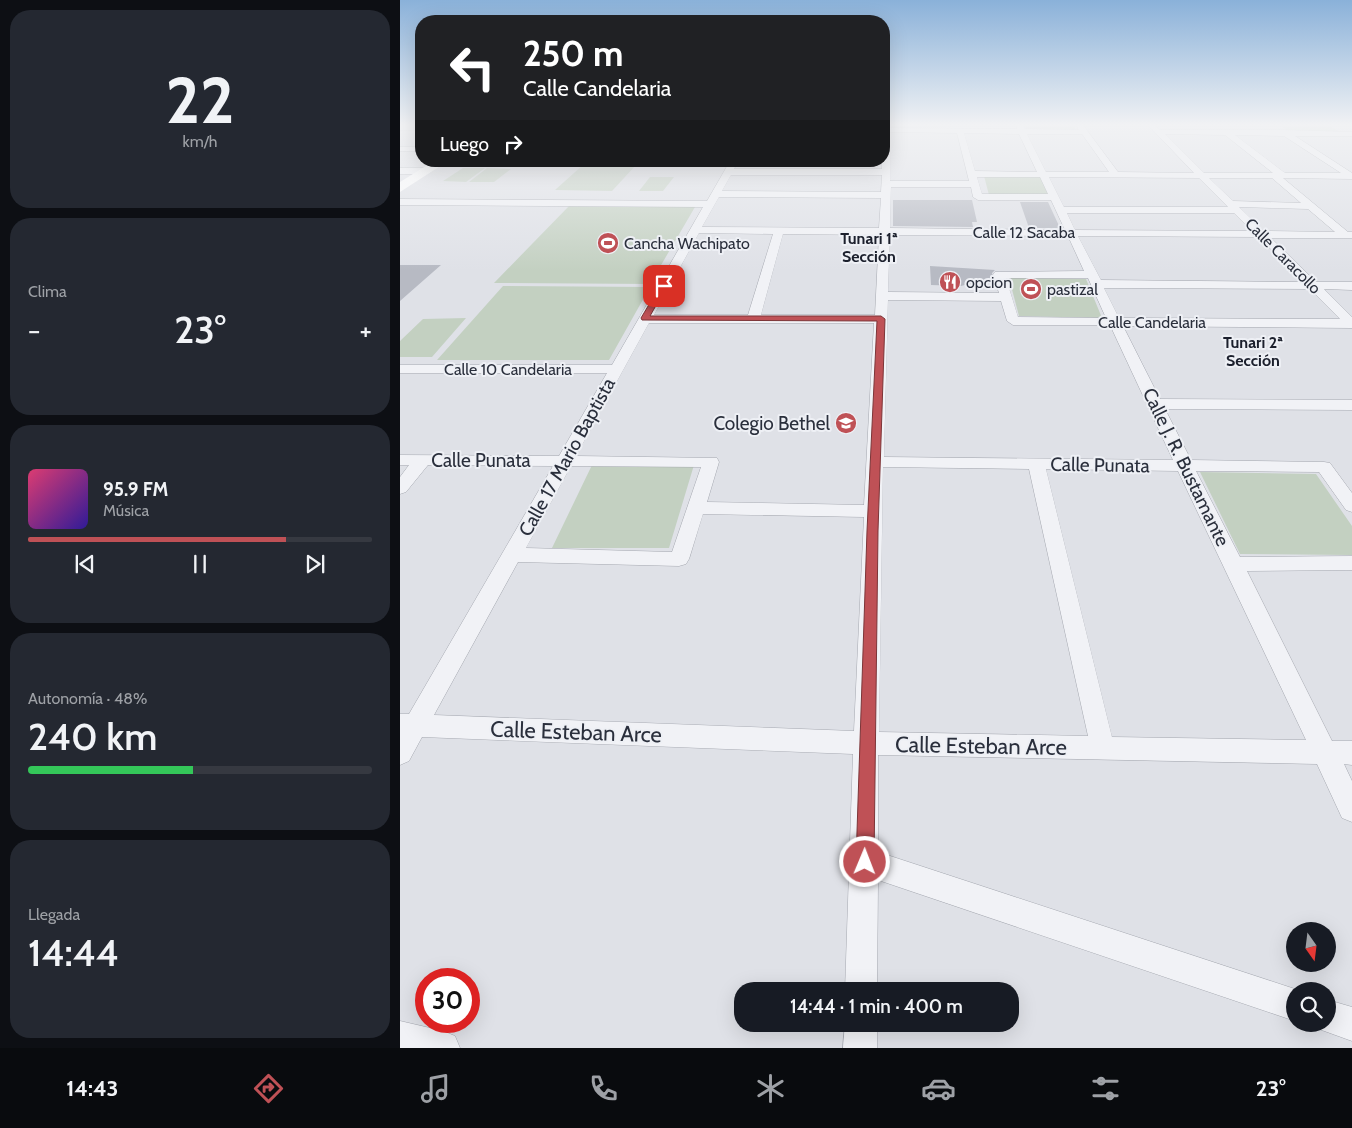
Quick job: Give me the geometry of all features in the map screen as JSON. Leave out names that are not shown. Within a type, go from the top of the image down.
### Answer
[{"type":"main road","points":[[400,188],[417,174]]},
{"type":"street","name":"Calle 17 Mario Baptista","points":[[400,753],[408,725],[511,555],[727,174]]},
{"type":"street","points":[[799,174],[886,184]]},
{"type":"street","points":[[862,982],[866,743],[886,174]]},
{"type":"street","points":[[1310,206],[1234,207],[1057,203],[978,197],[972,174],[1352,176]]},
{"type":"street","name":"Calle J. R. Bustamante","points":[[1043,174],[1352,808]]},
{"type":"street","name":"Calle Caracollo","points":[[1202,175],[1352,323]]},
{"type":"street","points":[[1278,175],[1310,206],[1348,235]]},
{"type":"street","points":[[400,202],[713,199],[886,184],[975,184]]},
{"type":"street","name":"Calle 12 Sacaba","points":[[696,230],[1348,235]]},
{"type":"street","points":[[754,318],[779,230]]},
{"type":"street","points":[[882,296],[1006,297],[999,274],[1094,280],[1352,286]]},
{"type":"street","name":"Calle Candelaria","points":[[1006,297],[1013,321],[1352,323]]},
{"type":"street","points":[[645,318],[881,319]]},
{"type":"street","name":"Calle 10 Candelaria","points":[[400,369],[617,369]]},
{"type":"street","points":[[1156,404],[1352,405]]},
{"type":"street","name":"Calle Punata","points":[[400,460],[711,462],[696,508]]},
{"type":"street","points":[[400,488],[423,460]]},
{"type":"street","name":"Calle Punata","points":[[875,462],[1324,467],[1352,506]]},
{"type":"street","points":[[1036,464],[1104,749]]},
{"type":"street","points":[[511,555],[679,559],[696,508],[873,511]]},
{"type":"street","points":[[1233,564],[1352,563]]},
{"type":"street","name":"Calle Esteban Arce","points":[[408,725],[866,743],[1352,753]]},
{"type":"street","points":[[865,862],[1286,1002]]},
{"type":"street","points":[[1336,1019],[1352,1024]]},
{"type":"street","points":[[860,1048],[861,1032]]},
{"type":"street","points":[[400,1038],[443,1048]]},
{"type":"green space","points":[[454,174],[477,174],[466,182],[443,181]]},
{"type":"green space","points":[[479,174],[505,174],[494,182],[469,182]]},
{"type":"green space","points":[[573,174],[628,174],[612,191],[555,190]]},
{"type":"green space","points":[[984,176],[1041,176],[1049,195],[989,195]]},
{"type":"green space","points":[[650,177],[674,177],[663,191],[639,191]]},
{"type":"green space","name":"Cancha Wachipato","points":[[570,205],[691,205],[695,207],[650,284],[494,283]]},
{"type":"green space","points":[[1009,278],[1086,279],[1102,318],[1019,316]]},
{"type":"green space","points":[[503,286],[650,287],[609,360],[437,360]]},
{"type":"green space","points":[[466,318],[432,357],[400,357],[400,341],[423,319]]},
{"type":"green space","points":[[592,465],[694,465],[669,548],[552,548]]},
{"type":"green space","points":[[1200,472],[1316,474],[1352,526],[1352,555],[1240,554]]},
{"type":"building","points":[[893,200],[972,200],[977,222],[972,222],[973,227],[893,226]]},
{"type":"building","points":[[1020,202],[1048,202],[1060,228],[1029,228]]},
{"type":"building","points":[[400,265],[441,265],[400,301]]},
{"type":"building","points":[[930,266],[995,270],[992,273],[992,278],[961,286],[931,285]]},
{"type":"place","name":"Cancha Wachipato","points":[[608,243]]},
{"type":"place","name":"opcion","points":[[950,282]]},
{"type":"place","name":"pastizal","points":[[1031,289]]},
{"type":"place","name":"Colegio Bethel","points":[[846,423]]},
{"type":"district","name":"Tunari 1ª Sección","points":[[869,247]]},
{"type":"district","name":"Tunari 2ª Sección","points":[[1253,351]]},
{"type":"route","points":[[664,286],[645,318],[881,319],[872,531],[866,743],[865,862]]}]
